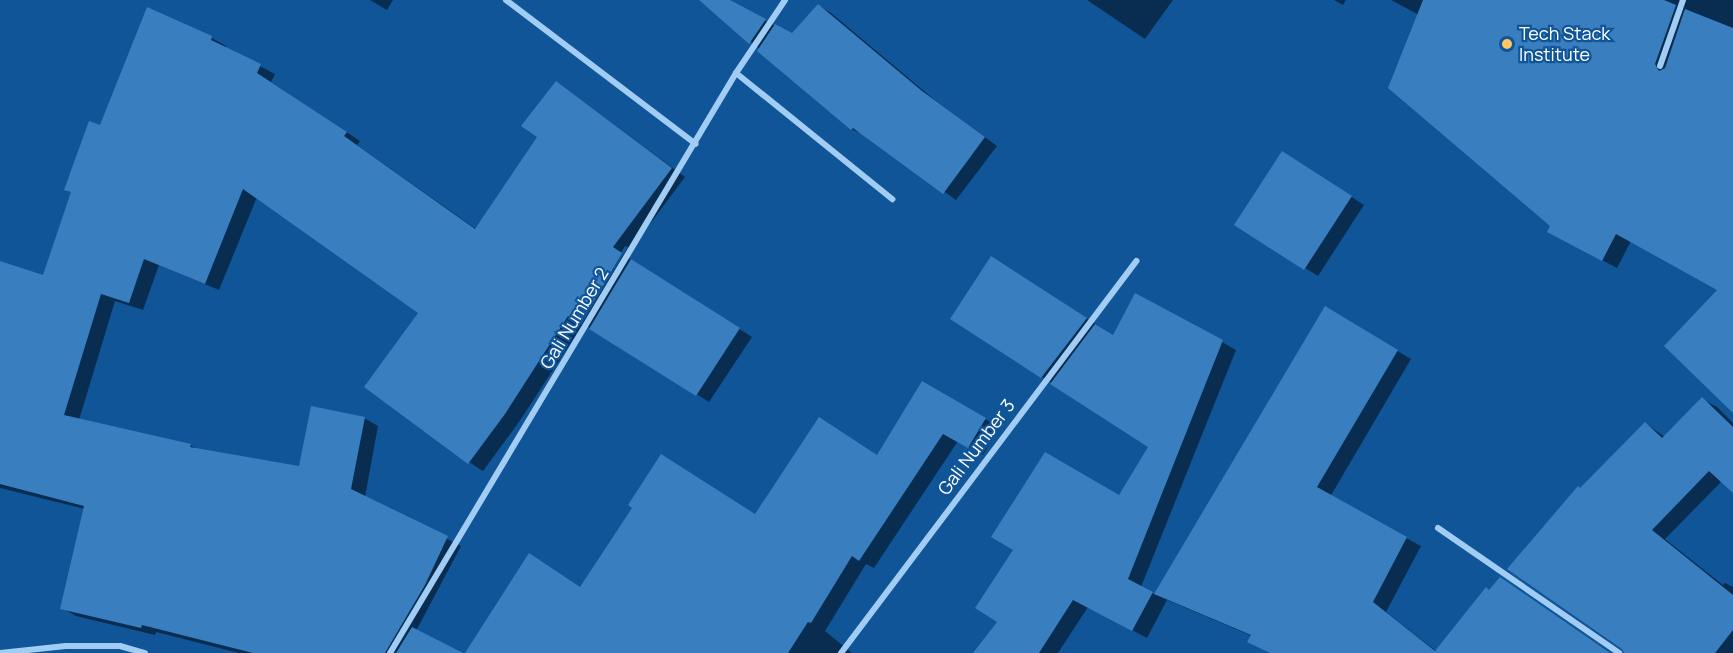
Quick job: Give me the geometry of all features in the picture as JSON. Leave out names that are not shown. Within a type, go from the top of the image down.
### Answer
[{"type":"street","points":[[506,0],[696,144]]},
{"type":"street","name":"Gali Number 2","points":[[390,653],[696,144],[736,73],[785,0]]},
{"type":"street","points":[[1660,66],[1683,0]]},
{"type":"street","points":[[736,73],[892,199]]},
{"type":"street","name":"Gali Number 3","points":[[841,653],[1136,261]]},
{"type":"street","points":[[1438,528],[1619,653]]},
{"type":"street","points":[[0,652],[66,646],[120,646],[145,653]]},
{"type":"building","points":[[699,0],[730,0],[766,19],[749,44]]},
{"type":"building","points":[[1423,0],[1664,0],[1676,5],[1655,64],[1659,71],[1665,68],[1685,9],[1733,28],[1733,413],[1664,346],[1717,290],[1616,234],[1602,261],[1547,232],[1550,226],[1388,88]]},
{"type":"building","points":[[818,4],[922,91],[985,137],[943,194],[853,128],[851,130],[757,51],[775,24],[792,33]]},
{"type":"building","points":[[147,7],[212,36],[211,40],[261,64],[257,73],[347,132],[344,136],[475,229],[537,137],[521,126],[556,81],[672,168],[613,247],[622,253],[580,324],[568,316],[505,414],[468,464],[364,387],[418,313],[243,189],[205,284],[144,259],[129,303],[101,294],[64,415],[191,444],[190,447],[299,466],[311,406],[365,417],[351,489],[448,536],[425,585],[385,653],[253,653],[142,625],[141,628],[60,609],[84,506],[0,484],[0,261],[43,275],[71,192],[64,190],[89,121],[100,125]]},
{"type":"building","points":[[1282,151],[1352,196],[1304,270],[1234,225]]},
{"type":"building","points":[[991,256],[1087,318],[1041,378],[950,319]]},
{"type":"building","points":[[631,259],[740,328],[696,396],[589,329]]},
{"type":"building","points":[[1135,293],[1223,340],[1128,579],[1153,592],[1132,631],[1073,600],[1039,653],[973,653],[997,622],[975,608],[1013,550],[991,537],[1045,452],[1119,495],[1148,447],[1050,384],[1095,324],[1113,335]]},
{"type":"building","points":[[1325,306],[1398,350],[1317,487],[1407,537],[1373,602],[1435,651],[1486,587],[1489,590],[1500,577],[1610,653],[1270,653],[1247,642],[1251,635],[1154,594]]},
{"type":"building","points":[[922,381],[986,418],[968,448],[943,434],[859,561],[852,556],[811,623],[808,622],[788,653],[465,653],[529,553],[580,587],[632,508],[628,505],[661,454],[755,514],[819,417],[877,455]]},
{"type":"building","points":[[1702,397],[1733,427],[1733,493],[1709,471],[1652,530],[1733,595],[1733,630],[1715,653],[1624,653],[1622,649],[1507,569],[1578,486],[1580,488],[1645,422],[1662,438]]},
{"type":"building","points":[[412,627],[463,653],[396,653]]},
{"type":"place","name":"Tech Stack Institute","points":[[1507,44]]}]
